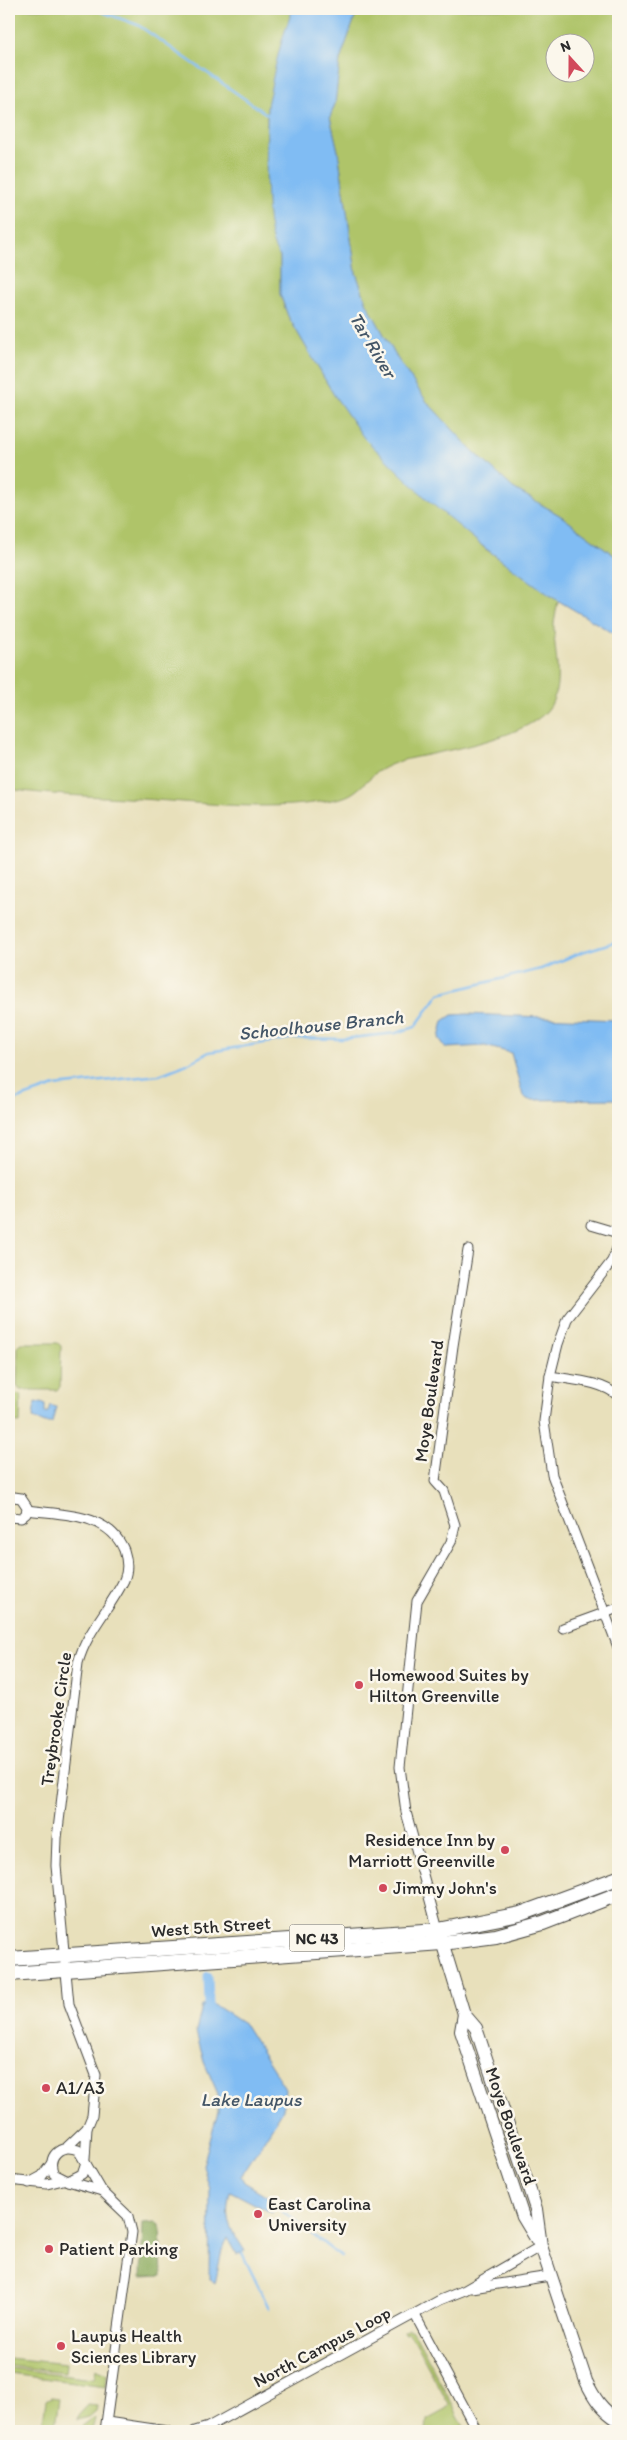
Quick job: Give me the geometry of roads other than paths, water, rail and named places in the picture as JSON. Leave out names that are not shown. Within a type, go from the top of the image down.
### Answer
[{"type":"main road","name":"West 5th Street","points":[[9,1974],[65,1971],[440,1937],[520,1914],[618,1878]]},
{"type":"main road","name":"West 5th Street","points":[[9,1960],[440,1937],[496,1936],[543,1923],[618,1894]]},
{"type":"street","points":[[592,1225],[618,1233]]},
{"type":"street","points":[[618,1246],[612,1261],[568,1319],[558,1344],[550,1376],[544,1420],[552,1475],[618,1646]]},
{"type":"street","name":"Moye Boulevard","points":[[468,1250],[435,1480],[444,1491],[455,1525],[451,1542],[417,1601],[400,1767],[406,1812],[440,1937],[464,2014],[461,2030],[523,2217],[541,2246],[590,2391],[604,2410],[618,2420]]},
{"type":"street","points":[[550,1376],[593,1384],[613,1391],[618,1396]]},
{"type":"street","name":"Treybrooke Circle","points":[[9,1499],[14,1497],[21,1498],[26,1503],[27,1510],[21,1518],[9,1517]]},
{"type":"street","name":"Treybrooke Circle","points":[[27,1510],[83,1518],[104,1525],[118,1540],[126,1560],[124,1580],[82,1647],[78,1663],[57,1838],[56,1875],[69,2004],[96,2075],[92,2116],[87,2128],[85,2162]]},
{"type":"street","points":[[563,1628],[618,1608]]},
{"type":"street","points":[[29,2183],[42,2176],[58,2151],[67,2147],[87,2128]]},
{"type":"street","points":[[67,2147],[78,2150],[102,2191],[128,2216],[132,2239],[105,2431]]},
{"type":"street","points":[[9,2180],[47,2184],[65,2181],[82,2174],[85,2162]]},
{"type":"street","points":[[51,2164],[54,2174],[65,2181],[102,2191]]},
{"type":"street","name":"North Campus Loop","points":[[195,2431],[208,2427],[440,2300],[464,2290],[541,2246]]},
{"type":"street","name":"North Campus Loop","points":[[464,2290],[550,2276]]},
{"type":"street","points":[[415,2315],[477,2431]]},
{"type":"street","points":[[107,2422],[167,2431]]},
{"type":"water","name":"Tar River","points":[[293,9],[358,9],[340,60],[335,104],[330,117],[338,151],[356,273],[367,304],[397,358],[427,402],[471,449],[513,488],[561,516],[618,558],[618,636],[552,597],[485,548],[430,502],[364,438],[334,395],[288,316],[280,294],[280,257],[274,245],[267,208],[266,164],[268,101],[278,57]]},
{"type":"water","points":[[452,1015],[618,1020],[618,1099],[529,1100],[523,1096],[511,1053],[485,1046],[446,1048],[439,1038],[443,1021]]},
{"type":"water","points":[[35,1402],[45,1404],[45,1413],[48,1412],[50,1405],[56,1407],[52,1423],[45,1423],[33,1418]]},
{"type":"water","name":"Lake Laupus","points":[[214,2005],[245,2025],[285,2088],[283,2110],[241,2176],[244,2182],[279,2203],[272,2213],[230,2191],[228,2201],[229,2223],[245,2251],[237,2254],[228,2238],[222,2250],[215,2284],[209,2279],[210,2189],[203,2166],[218,2111],[218,2094],[204,2062],[196,2032],[202,2006]]},
{"type":"waterway","points":[[94,9],[138,25],[268,115],[271,114]]},
{"type":"waterway","name":"Schoolhouse Branch","points":[[9,1102],[55,1086],[159,1075],[187,1064],[209,1052],[294,1038],[342,1039],[396,1033],[415,1027],[439,994],[541,969],[582,952],[618,941]]},
{"type":"waterway","points":[[208,1976],[209,2006]]},
{"type":"waterway","points":[[276,2206],[341,2257]]},
{"type":"waterway","points":[[242,2253],[269,2308]]},
{"type":"place","name":"Homewood Suites by Hilton Greenville","points":[[359,1685]]},
{"type":"place","name":"Residence Inn by Marriott Greenville","points":[[505,1850]]},
{"type":"place","name":"Jimmy John's","points":[[383,1888]]},
{"type":"place","name":"A1/A3","points":[[46,2088]]},
{"type":"place","name":"East Carolina University","points":[[258,2214]]},
{"type":"place","name":"Patient Parking","points":[[49,2249]]},
{"type":"place","name":"Laupus Health Sciences Library","points":[[61,2346]]}]
